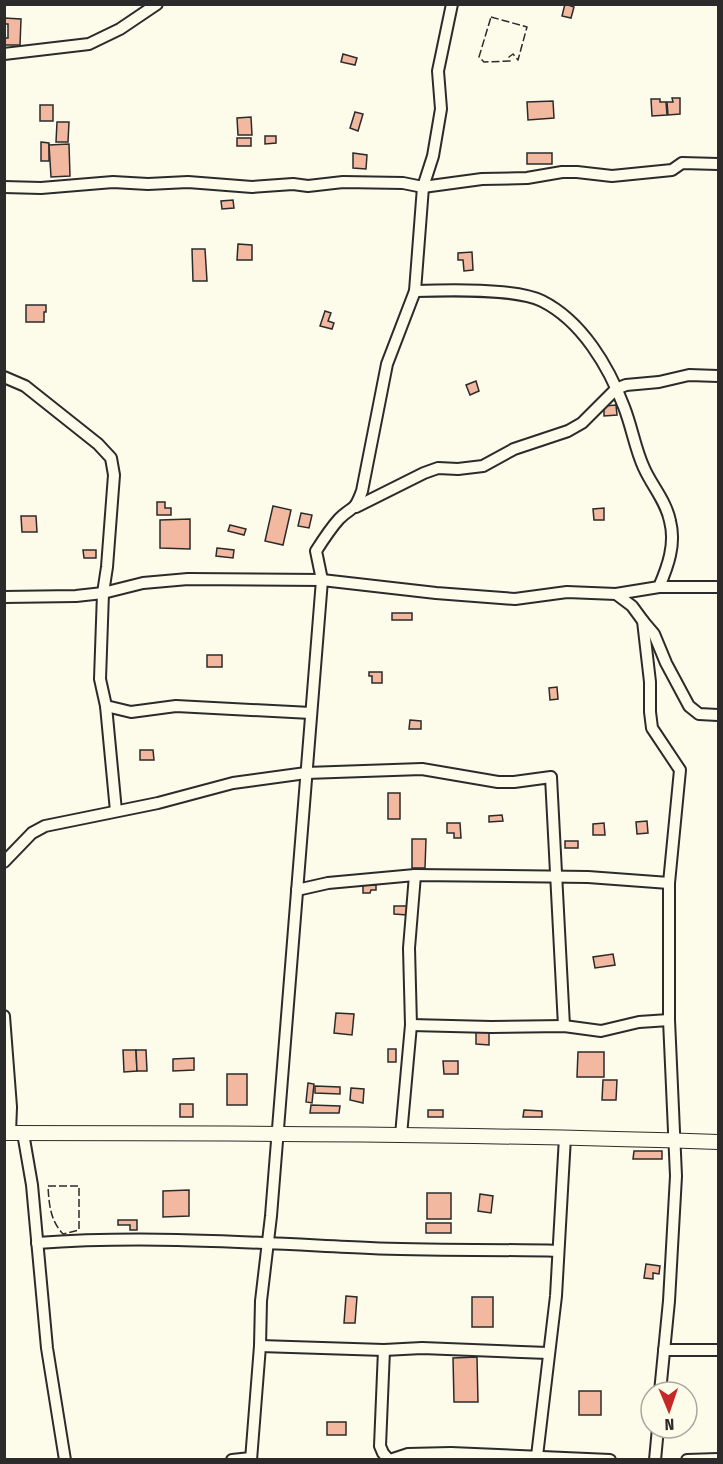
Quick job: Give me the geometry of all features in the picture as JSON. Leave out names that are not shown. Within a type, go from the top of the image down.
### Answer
[{"type":"street","points":[[4,54],[88,44],[120,29],[158,4]]},
{"type":"street","points":[[356,507],[362,491],[387,364],[416,291],[423,187],[433,156],[441,109],[438,71],[452,4]]},
{"type":"street","points":[[4,187],[41,188],[113,182],[148,184],[188,182],[252,187],[293,184],[308,186],[343,182],[403,183],[423,187],[482,178],[527,178],[577,171],[612,176],[672,170],[682,163],[718,164]]},
{"type":"street","points":[[416,291],[524,294],[560,312],[590,342],[616,389],[644,468],[660,494],[670,521],[671,552],[659,587]]},
{"type":"street","points":[[232,1460],[251,1459],[260,1346],[261,1301],[268,1242],[322,580],[316,551],[329,530],[341,517],[356,507],[424,473],[438,468],[458,469],[483,466],[514,449],[568,430],[582,423],[616,389],[626,385],[659,382],[689,375],[718,376]]},
{"type":"street","points":[[4,377],[25,386],[98,444],[111,458],[114,474],[103,593],[100,679],[106,706],[116,811]]},
{"type":"street","points":[[4,597],[76,596],[167,580],[322,580],[436,593],[515,598],[567,592],[616,594],[659,587],[718,586]]},
{"type":"street","points":[[616,594],[632,606],[654,634],[666,663],[689,706],[699,714],[718,715]]},
{"type":"street","points":[[643,621],[650,682],[652,728],[680,770],[669,883],[669,1020],[676,1141],[674,1221],[661,1380]]},
{"type":"street","points":[[106,706],[131,712],[176,706],[311,713]]},
{"type":"street","points":[[4,862],[23,840],[38,829],[158,803],[233,783],[306,773],[422,770],[498,782],[551,777],[564,1026]]},
{"type":"street","points":[[297,890],[328,883],[415,875],[557,876],[669,883]]},
{"type":"street","points":[[401,1135],[411,1025],[409,948],[415,875]]},
{"type":"street","points":[[4,1016],[12,1133],[32,1185],[47,1348],[65,1460]]},
{"type":"street","points":[[411,1025],[564,1026],[601,1031],[639,1022],[669,1020]]},
{"type":"street","points":[[12,1133],[277,1133],[352,1136],[565,1137],[718,1142]]},
{"type":"street","points":[[537,1456],[556,1296],[565,1137]]},
{"type":"street","points":[[37,1244],[91,1239],[558,1251]]},
{"type":"street","points":[[260,1346],[384,1350],[422,1348],[548,1353]]},
{"type":"street","points":[[384,1350],[380,1446],[383,1454],[389,1460],[408,1454],[451,1453],[610,1460]]},
{"type":"street","points":[[664,1350],[718,1350]]},
{"type":"street","points":[[655,1460],[657,1440]]},
{"type":"street","points":[[687,1460],[718,1459]]},
{"type":"building","points":[[565,4],[574,7],[571,18],[562,16]]},
{"type":"building","points":[[4,18],[21,19],[20,45],[4,45],[4,38],[8,38],[8,24],[4,24]]},
{"type":"building","points":[[343,54],[357,58],[355,65],[341,62]]},
{"type":"building","points":[[672,98],[680,98],[680,114],[668,115],[667,102],[673,102]]},
{"type":"building","points":[[651,99],[666,102],[667,115],[652,116]]},
{"type":"building","points":[[553,101],[554,118],[528,120],[527,102]]},
{"type":"building","points":[[40,105],[53,105],[53,121],[40,121]]},
{"type":"building","points":[[355,112],[363,114],[358,131],[350,128]]},
{"type":"building","points":[[251,117],[252,135],[238,135],[237,118]]},
{"type":"building","points":[[57,122],[69,122],[68,142],[56,142]]},
{"type":"building","points":[[265,136],[276,136],[276,143],[265,144]]},
{"type":"building","points":[[237,138],[251,138],[251,146],[237,146]]},
{"type":"building","points":[[41,142],[49,143],[49,161],[41,161]]},
{"type":"building","points":[[69,144],[70,176],[51,177],[49,145]]},
{"type":"building","points":[[353,153],[367,155],[366,169],[353,168]]},
{"type":"building","points":[[527,153],[552,153],[552,164],[527,164]]},
{"type":"building","points":[[233,200],[234,208],[222,209],[221,201]]},
{"type":"building","points":[[238,244],[252,245],[252,260],[237,260]]},
{"type":"building","points":[[192,249],[205,249],[207,281],[193,281]]},
{"type":"building","points":[[472,252],[473,270],[464,271],[463,260],[458,260],[458,253]]},
{"type":"building","points":[[26,305],[46,305],[44,322],[26,322]]},
{"type":"building","points":[[325,311],[331,313],[328,321],[334,323],[332,329],[320,326]]},
{"type":"building","points":[[476,381],[479,391],[470,395],[466,385]]},
{"type":"building","points":[[616,405],[617,415],[604,416],[604,406]]},
{"type":"building","points":[[157,502],[165,502],[165,508],[171,508],[171,515],[157,515]]},
{"type":"building","points":[[273,506],[291,510],[283,545],[265,541]]},
{"type":"building","points":[[604,508],[604,520],[594,520],[593,509]]},
{"type":"building","points":[[301,513],[312,515],[309,528],[298,526]]},
{"type":"building","points":[[21,516],[36,516],[37,532],[22,532]]},
{"type":"building","points":[[190,519],[190,549],[160,548],[160,520]]},
{"type":"building","points":[[230,525],[246,529],[244,535],[228,531]]},
{"type":"building","points":[[217,548],[234,550],[233,558],[216,556]]},
{"type":"building","points":[[83,550],[96,550],[96,558],[84,558]]},
{"type":"building","points":[[392,613],[412,613],[412,620],[392,620]]},
{"type":"building","points":[[207,655],[222,655],[222,667],[207,667]]},
{"type":"building","points":[[369,672],[382,672],[382,683],[372,683],[372,676],[369,676]]},
{"type":"building","points":[[557,687],[558,699],[550,700],[549,688]]},
{"type":"building","points":[[410,720],[421,721],[421,729],[409,729]]},
{"type":"building","points":[[140,750],[153,750],[154,760],[140,760]]},
{"type":"building","points":[[388,793],[400,793],[400,819],[388,819]]},
{"type":"building","points":[[502,815],[503,821],[489,822],[489,816]]},
{"type":"building","points":[[647,821],[648,833],[637,834],[636,822]]},
{"type":"building","points":[[447,823],[460,823],[461,838],[454,838],[454,833],[447,833]]},
{"type":"building","points":[[604,823],[605,835],[593,835],[593,824]]},
{"type":"building","points":[[412,839],[426,839],[425,868],[412,868]]},
{"type":"building","points":[[565,841],[578,841],[578,848],[565,848]]},
{"type":"building","points":[[363,885],[376,885],[376,890],[363,893]]},
{"type":"building","points":[[394,906],[407,906],[407,915],[394,914]]},
{"type":"building","points":[[613,954],[615,965],[595,968],[593,957]]},
{"type":"building","points":[[336,1013],[354,1014],[352,1035],[334,1033]]},
{"type":"building","points":[[476,1032],[489,1032],[489,1045],[476,1044]]},
{"type":"building","points":[[388,1049],[396,1049],[396,1062],[388,1062]]},
{"type":"building","points":[[123,1050],[136,1050],[137,1071],[124,1072]]},
{"type":"building","points":[[136,1050],[146,1050],[147,1071],[137,1071]]},
{"type":"building","points":[[578,1052],[604,1052],[604,1077],[577,1077]]},
{"type":"building","points":[[194,1058],[194,1070],[173,1071],[173,1059]]},
{"type":"building","points":[[443,1061],[458,1061],[458,1074],[444,1074]]},
{"type":"building","points":[[227,1074],[247,1074],[247,1105],[227,1105]]},
{"type":"building","points":[[603,1080],[617,1080],[616,1100],[602,1100]]},
{"type":"building","points":[[308,1083],[314,1084],[312,1103],[306,1102]]},
{"type":"building","points":[[315,1086],[340,1087],[340,1094],[315,1093]]},
{"type":"building","points":[[351,1088],[364,1089],[363,1103],[350,1100]]},
{"type":"building","points":[[180,1104],[193,1104],[193,1117],[180,1117]]},
{"type":"building","points":[[311,1105],[340,1106],[339,1113],[310,1113]]},
{"type":"building","points":[[428,1110],[443,1110],[443,1117],[428,1117]]},
{"type":"building","points":[[524,1110],[542,1111],[542,1117],[523,1117]]},
{"type":"building","points":[[634,1151],[662,1151],[662,1159],[633,1159]]},
{"type":"building","points":[[189,1190],[189,1216],[163,1217],[163,1191]]},
{"type":"building","points":[[427,1193],[451,1193],[451,1219],[427,1219]]},
{"type":"building","points":[[480,1194],[493,1196],[491,1213],[478,1211]]},
{"type":"building","points":[[118,1220],[137,1220],[137,1230],[130,1230],[130,1225],[118,1225]]},
{"type":"building","points":[[426,1223],[451,1223],[451,1233],[426,1233]]},
{"type":"building","points":[[646,1264],[660,1266],[659,1274],[653,1273],[653,1279],[644,1278]]},
{"type":"building","points":[[346,1296],[357,1297],[355,1323],[344,1323]]},
{"type":"building","points":[[472,1297],[493,1297],[493,1327],[472,1327]]},
{"type":"building","points":[[477,1357],[478,1402],[454,1402],[453,1358]]},
{"type":"building","points":[[579,1391],[601,1391],[601,1415],[579,1415]]},
{"type":"building","points":[[327,1422],[346,1422],[346,1435],[327,1435]]},
{"type":"fence","points":[[491,17],[527,27],[518,60],[513,54],[509,57],[510,61],[484,62],[479,57],[491,17]]},
{"type":"fence","points":[[48,1186],[79,1186],[79,1230],[63,1234],[59,1229],[51,1212],[48,1186]]}]
